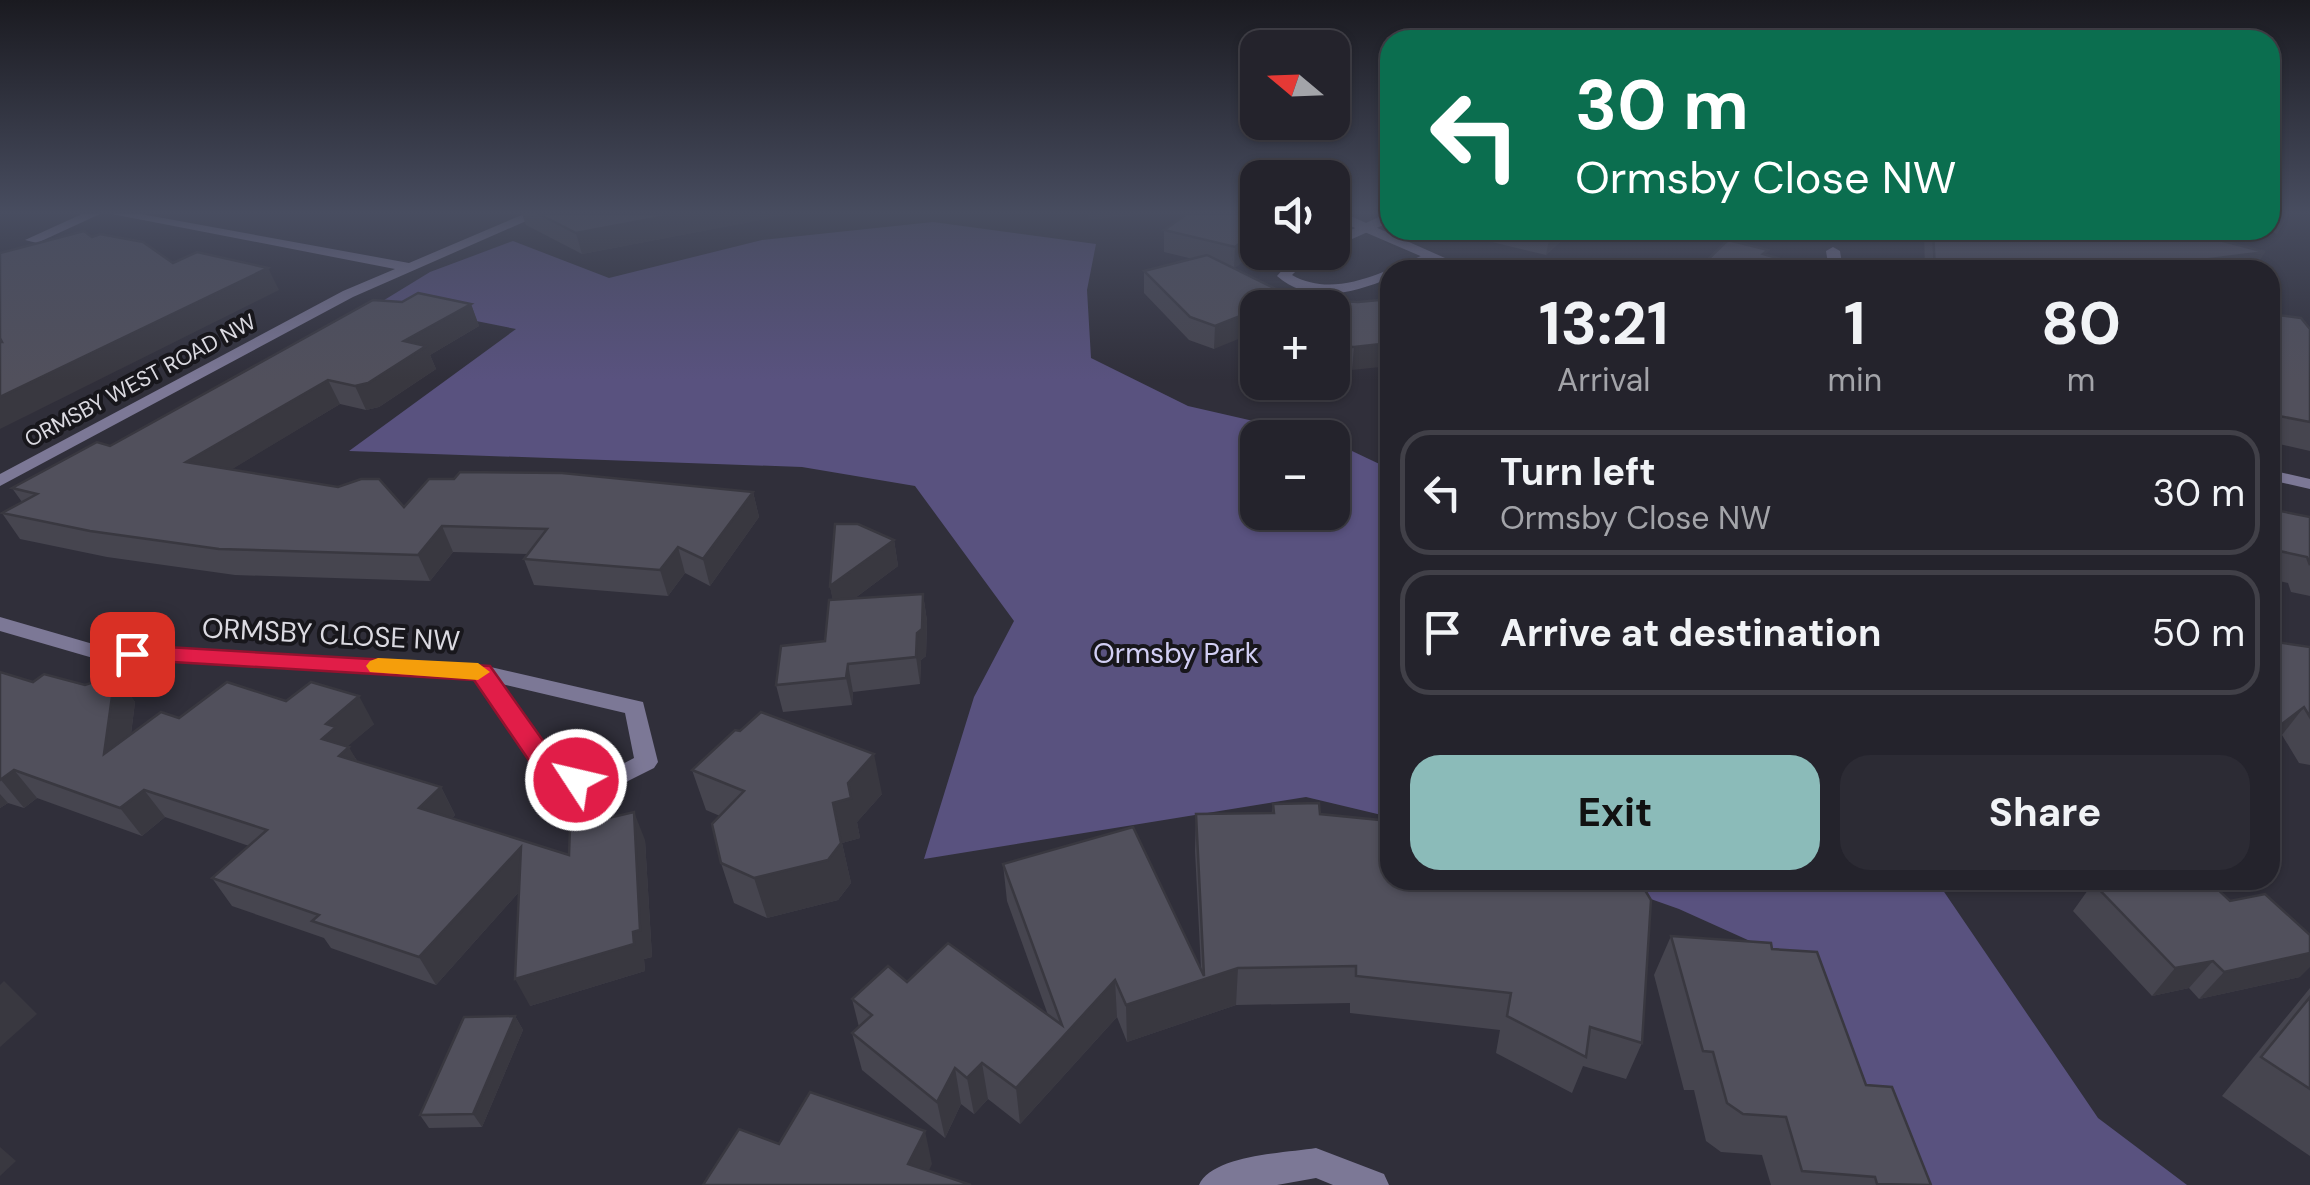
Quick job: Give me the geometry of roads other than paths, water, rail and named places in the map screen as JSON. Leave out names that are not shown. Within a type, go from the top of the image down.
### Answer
[{"type":"street","name":"ORMSBY WEST ROAD NW","points":[[0,481],[348,294],[404,269]]},
{"type":"street","points":[[1290,270],[1284,276],[1298,286],[1324,292],[1354,288],[1380,277]]},
{"type":"street","points":[[2280,477],[2310,484]]},
{"type":"street","name":"ORMSBY CLOSE NW","points":[[0,624],[93,651],[482,672],[635,708],[646,762],[600,786],[552,774],[482,672]]},
{"type":"street","points":[[1215,1185],[1222,1179],[1316,1163],[1373,1185]]},
{"type":"park label","name":"Ormsby Park","points":[[1176,653]]}]
